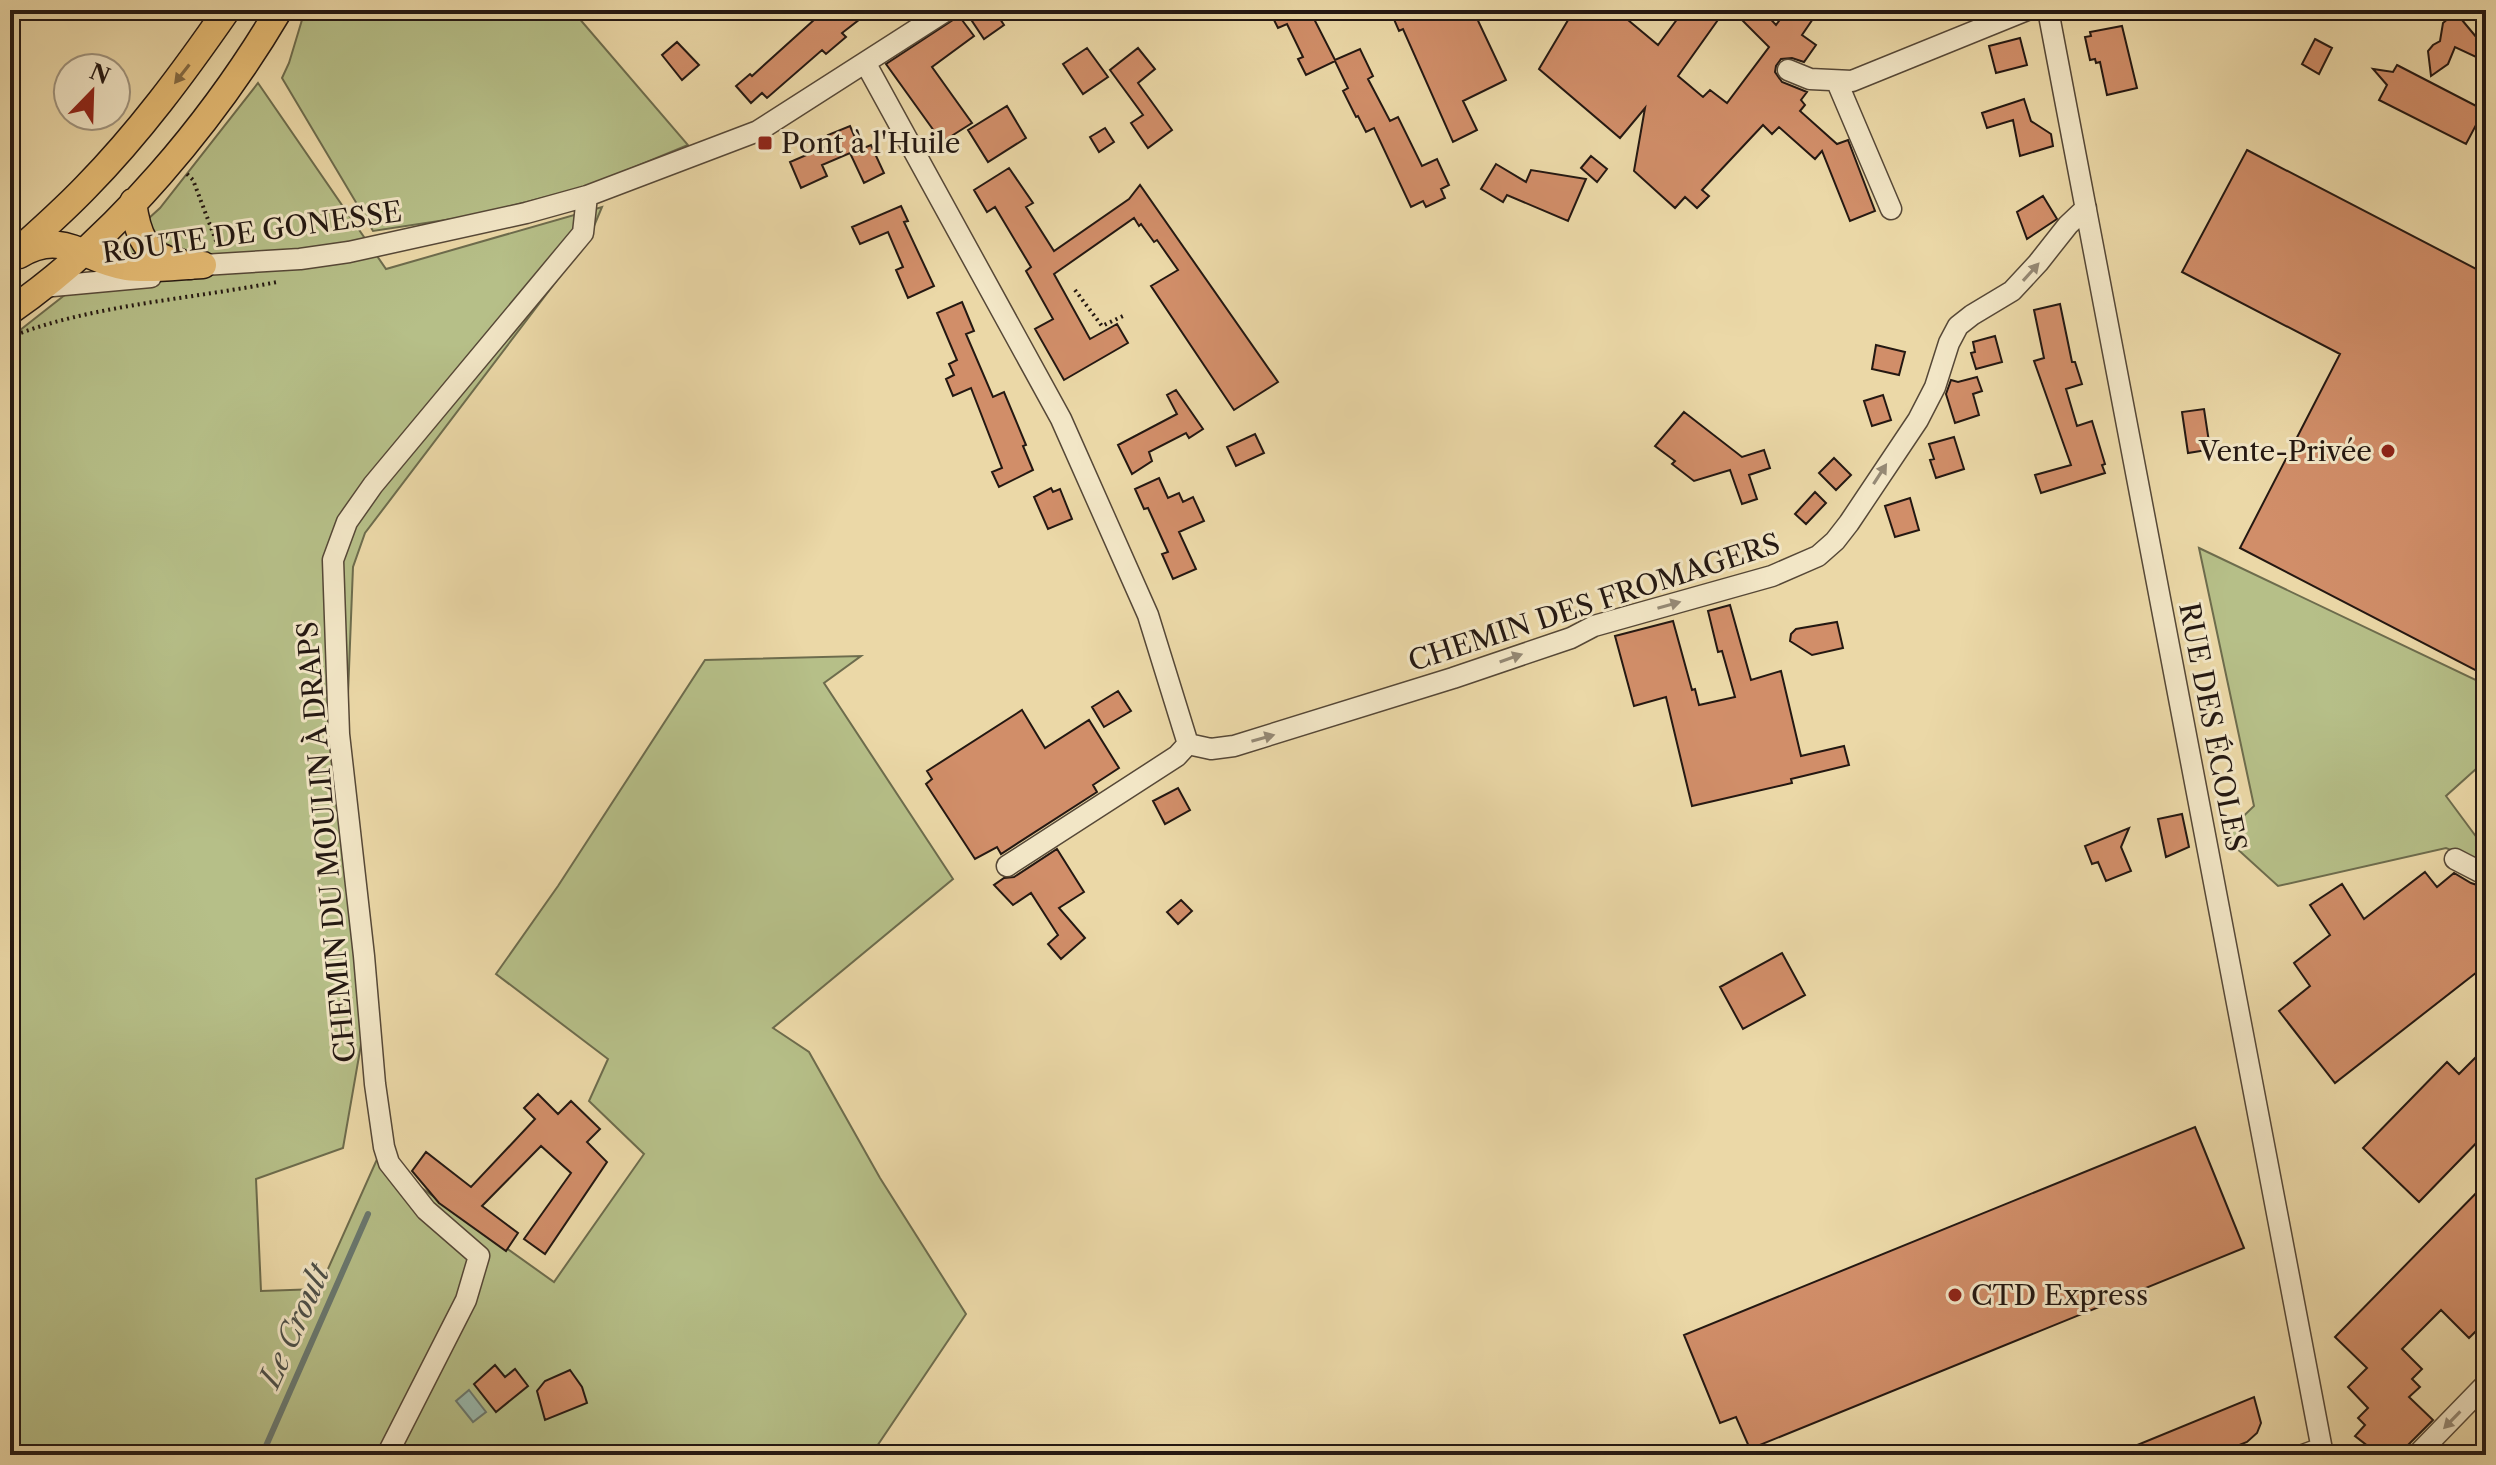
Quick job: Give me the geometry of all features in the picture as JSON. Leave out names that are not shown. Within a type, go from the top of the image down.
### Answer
[{"type":"main road","points":[[10,260],[120,150],[192,61],[227,10]]},
{"type":"main road","points":[[10,311],[84,250],[173,159],[232,82],[279,10]]},
{"type":"main road","points":[[133,202],[141,234],[153,254],[172,261],[214,264]]},
{"type":"main road","points":[[10,260],[43,244],[84,250],[110,264],[134,268],[214,264]]},
{"type":"street","name":"ROUTE DE GONESSE","points":[[42,287],[159,276],[214,264],[300,259],[349,252],[515,216],[587,196],[746,137],[947,10]]},
{"type":"street","points":[[1788,70],[1810,79],[1852,81],[2027,10]]},
{"type":"street","name":"RUE DES ÉCOLES","points":[[2048,10],[2316,1453]]},
{"type":"street","points":[[2479,10],[2486,14]]},
{"type":"street","points":[[866,64],[1061,419],[1148,615],[1188,744],[1177,756],[1007,866]]},
{"type":"street","points":[[1837,82],[1891,209]]},
{"type":"street","name":"CHEMIN DU MOULIN À DRAPS","points":[[387,1455],[466,1300],[479,1256],[426,1210],[389,1163],[384,1147],[339,734],[333,560],[347,522],[373,485],[583,233],[587,196]]},
{"type":"street","name":"CHEMIN DES FROMAGERS","points":[[1188,744],[1211,749],[1234,746],[1290,730],[1557,643],[1594,626],[1772,576],[1818,556],[1849,523],[1918,420],[1935,387],[1949,343],[1958,326],[2012,291],[2086,208]]},
{"type":"street","points":[[2455,859],[2486,875]]},
{"type":"street","points":[[2417,1455],[2486,1384]]},
{"type":"path","points":[[173,159],[193,180],[214,264]]},
{"type":"path","points":[[10,337],[54,322],[92,314],[281,281]]},
{"type":"path","points":[[1075,290],[1102,326],[1123,316]]},
{"type":"path","points":[[10,1451],[15,1455]]},
{"type":"green space","points":[[305,10],[572,10],[688,145],[589,186],[472,216],[373,231],[282,78]]},
{"type":"green space","points":[[258,83],[386,269],[602,207],[589,238],[365,533],[353,567],[343,822],[362,1039],[343,1148],[256,1179],[261,1291],[319,1289],[378,1157],[554,1282],[644,1154],[589,1101],[608,1059],[496,974],[558,886],[705,660],[861,656],[824,683],[953,879],[773,1028],[809,1052],[880,1178],[966,1314],[871,1455],[677,1455],[672,1448],[665,1455],[10,1455],[10,338],[66,294],[160,208]]},
{"type":"green space","points":[[2199,548],[2484,684],[2486,681],[2486,760],[2446,796],[2486,850],[2486,864],[2446,848],[2278,886],[2223,836],[2254,806]]},
{"type":"water","points":[[469,1390],[486,1412],[473,1422],[456,1401]]},
{"type":"building","points":[[825,10],[852,10],[860,19],[842,33],[846,37],[826,54],[822,50],[767,98],[762,93],[751,103],[736,86],[750,74],[752,76]]},
{"type":"building","points":[[994,10],[1004,25],[984,39],[972,21]]},
{"type":"building","points":[[1269,10],[1317,10],[1311,13],[1335,60],[1360,49],[1373,76],[1368,79],[1390,121],[1398,117],[1422,166],[1437,159],[1449,185],[1441,189],[1445,198],[1426,207],[1423,201],[1411,207],[1374,128],[1366,132],[1356,117],[1343,91],[1348,88],[1335,61],[1306,75],[1298,59],[1303,57],[1287,24],[1278,28]]},
{"type":"building","points":[[1390,10],[1473,10],[1506,80],[1463,101],[1477,130],[1453,142],[1403,29],[1399,31]]},
{"type":"building","points":[[1574,10],[1616,10],[1658,45],[1684,10],[1725,10],[1678,76],[1703,97],[1710,90],[1727,103],[1769,47],[1732,10],[1762,10],[1776,25],[1787,10],[1819,10],[1802,35],[1816,45],[1804,62],[1792,58],[1781,59],[1775,72],[1782,82],[1807,92],[1801,100],[1805,105],[1800,111],[1837,144],[1848,140],[1875,211],[1850,221],[1822,151],[1815,159],[1779,127],[1772,134],[1763,125],[1702,190],[1709,196],[1697,208],[1685,197],[1675,208],[1634,171],[1645,108],[1620,138],[1539,69]]},
{"type":"building","points":[[959,16],[974,36],[932,67],[972,123],[942,142],[886,64]]},
{"type":"building","points":[[2450,17],[2462,20],[2482,44],[2476,57],[2455,47],[2448,64],[2431,76],[2428,51],[2440,41],[2443,23]]},
{"type":"building","points":[[2122,26],[2137,88],[2107,95],[2100,62],[2090,60],[2085,37],[2091,36],[2090,32]]},
{"type":"building","points":[[2020,38],[2027,65],[1996,73],[1989,46]]},
{"type":"building","points":[[2315,39],[2332,48],[2319,74],[2302,64]]},
{"type":"building","points":[[677,42],[699,65],[682,80],[662,55]]},
{"type":"building","points":[[1087,48],[1108,77],[1083,94],[1063,64]]},
{"type":"building","points":[[1138,48],[1155,69],[1138,83],[1172,130],[1148,148],[1131,123],[1143,115],[1110,70]]},
{"type":"building","points":[[2397,65],[2484,110],[2466,144],[2379,100],[2387,85],[2373,69],[2393,72]]},
{"type":"building","points":[[2024,99],[2031,121],[2051,134],[2053,146],[2020,156],[2013,120],[1987,128],[1982,113]]},
{"type":"building","points":[[1007,106],[1026,138],[988,162],[968,130]]},
{"type":"building","points":[[850,126],[860,149],[851,153],[871,145],[884,173],[864,183],[850,153],[822,165],[827,176],[801,188],[790,162],[832,144],[828,135]]},
{"type":"building","points":[[1105,128],[1114,142],[1099,152],[1090,137]]},
{"type":"building","name":"Vente-Privée","points":[[2247,150],[2486,274],[2486,654],[2477,671],[2240,548],[2340,354],[2182,272]]},
{"type":"building","points":[[1591,156],[1607,169],[1597,182],[1581,168]]},
{"type":"building","points":[[1496,164],[1526,182],[1531,170],[1586,179],[1568,221],[1507,195],[1503,202],[1481,189]]},
{"type":"building","points":[[1009,168],[1033,203],[1026,207],[1054,251],[1129,199],[1140,185],[1278,382],[1234,410],[1151,286],[1178,270],[1157,240],[1154,242],[1134,218],[1054,274],[1090,339],[1117,324],[1128,343],[1064,380],[1035,329],[1053,319],[1026,271],[1031,267],[995,207],[987,212],[974,190]]},
{"type":"building","points":[[2043,196],[2057,219],[2027,239],[2017,212]]},
{"type":"building","points":[[901,206],[908,221],[904,222],[934,286],[908,298],[896,270],[903,267],[888,232],[860,244],[852,227]]},
{"type":"building","points":[[962,302],[974,331],[966,334],[993,397],[1004,392],[1033,470],[999,487],[992,472],[1002,468],[971,388],[953,396],[946,379],[954,375],[949,364],[957,360],[937,313]]},
{"type":"building","points":[[2060,304],[2072,362],[2075,362],[2082,384],[2066,389],[2077,426],[2092,421],[2105,473],[2041,493],[2035,475],[2071,465],[2034,361],[2044,358],[2034,310]]},
{"type":"building","points":[[1995,336],[2002,362],[1976,369],[1971,353],[1975,352],[1973,342]]},
{"type":"building","points":[[1876,345],[1905,352],[1899,375],[1872,369]]},
{"type":"building","points":[[1977,377],[1982,391],[1973,394],[1979,415],[1955,423],[1946,394],[1951,380],[1958,382]]},
{"type":"building","points":[[1176,390],[1203,429],[1189,438],[1186,433],[1149,452],[1152,461],[1132,474],[1118,445],[1177,414],[1167,395]]},
{"type":"building","points":[[1883,395],[1891,420],[1872,426],[1864,401]]},
{"type":"building","points":[[2204,409],[2209,442],[2206,443],[2207,450],[2188,453],[2182,412]]},
{"type":"building","points":[[1684,412],[1742,457],[1764,450],[1770,468],[1749,475],[1757,499],[1742,504],[1730,470],[1694,481],[1655,446]]},
{"type":"building","points":[[1255,434],[1264,453],[1236,466],[1227,447]]},
{"type":"building","points":[[1954,437],[1964,469],[1936,478],[1929,444]]},
{"type":"building","points":[[1834,458],[1851,475],[1836,490],[1819,473]]},
{"type":"building","points":[[1159,478],[1168,498],[1179,493],[1183,502],[1193,497],[1204,521],[1179,532],[1196,569],[1173,579],[1162,554],[1168,552],[1148,508],[1144,509],[1135,489]]},
{"type":"building","points":[[1051,488],[1053,492],[1060,489],[1072,519],[1048,529],[1034,497]]},
{"type":"building","points":[[1815,492],[1826,503],[1806,524],[1795,514]]},
{"type":"building","points":[[1910,498],[1919,530],[1895,537],[1885,506]]},
{"type":"building","points":[[1730,605],[1751,680],[1781,671],[1801,756],[1844,746],[1849,765],[1791,779],[1792,783],[1692,806],[1666,697],[1634,706],[1615,636],[1673,621],[1699,705],[1735,697],[1722,651],[1718,652],[1708,611]]},
{"type":"building","points":[[1837,622],[1843,648],[1812,655],[1790,641],[1796,629]]},
{"type":"building","points":[[1118,691],[1131,711],[1104,727],[1092,707]]},
{"type":"building","points":[[1022,710],[1045,748],[1089,720],[1119,768],[1093,785],[1097,792],[1001,854],[997,847],[975,859],[926,784],[932,779],[927,771]]},
{"type":"building","points":[[1178,788],[1190,810],[1165,824],[1153,801]]},
{"type":"building","points":[[2182,814],[2189,847],[2166,857],[2158,819]]},
{"type":"building","points":[[2129,828],[2121,847],[2131,871],[2106,881],[2098,862],[2092,864],[2085,846]]},
{"type":"building","points":[[1057,849],[1084,892],[1059,908],[1085,938],[1061,959],[1048,944],[1058,935],[1031,893],[1013,905],[994,885],[1004,878],[1014,877]]},
{"type":"building","points":[[2425,872],[2437,887],[2454,873],[2486,888],[2486,965],[2335,1083],[2279,1011],[2310,986],[2294,963],[2330,935],[2310,905],[2342,884],[2364,919]]},
{"type":"building","points":[[1181,900],[1192,911],[1178,924],[1167,912]]},
{"type":"building","points":[[1782,953],[1805,995],[1743,1029],[1720,987]]},
{"type":"building","points":[[2486,1047],[2486,1133],[2419,1202],[2363,1148],[2447,1062],[2459,1074]]},
{"type":"building","points":[[538,1094],[558,1114],[571,1101],[600,1129],[587,1142],[607,1162],[545,1254],[524,1239],[571,1173],[541,1146],[482,1206],[518,1233],[506,1251],[439,1203],[412,1171],[426,1152],[471,1187],[535,1119],[524,1108]]},
{"type":"building","name":"CTD Express","points":[[2195,1127],[2244,1248],[1750,1449],[1736,1417],[1720,1423],[1684,1335]]},
{"type":"building","points":[[2486,1183],[2486,1321],[2469,1338],[2441,1310],[2402,1349],[2422,1369],[2412,1379],[2420,1387],[2409,1397],[2433,1420],[2403,1450],[2385,1453],[2373,1450],[2355,1436],[2365,1425],[2358,1418],[2368,1408],[2348,1387],[2367,1368],[2335,1337]]},
{"type":"building","points":[[495,1365],[505,1377],[515,1369],[528,1386],[496,1412],[474,1384]]},
{"type":"building","points":[[570,1370],[582,1387],[587,1403],[545,1420],[537,1391],[545,1381]]},
{"type":"building","points":[[2254,1397],[2261,1423],[2257,1433],[2247,1442],[2214,1455],[2113,1455]]},
{"type":"waterway","name":"Le Croult","points":[[262,1455],[368,1214]]},
{"type":"place","name":"Pont à l'Huile","points":[[765,143]]},
{"type":"place","name":"Vente-Privée","points":[[2388,451]]},
{"type":"place","name":"CTD Express","points":[[1955,1295]]}]
